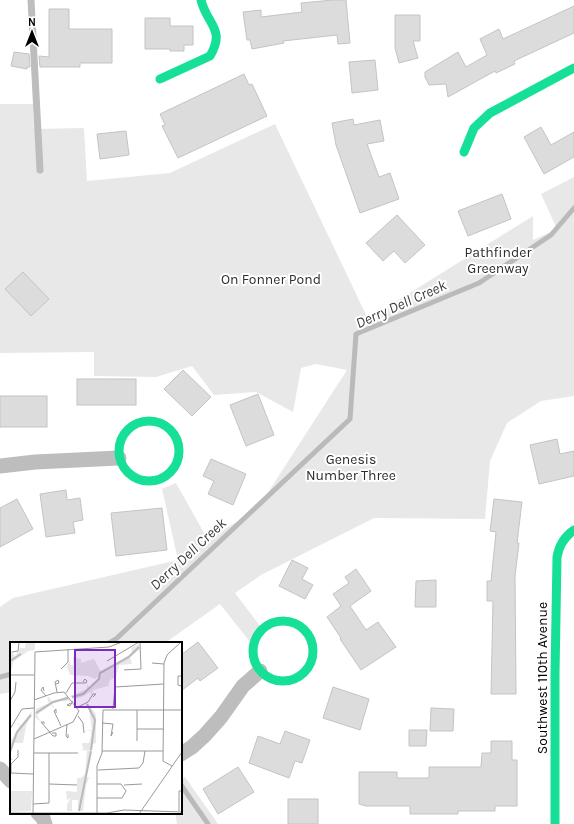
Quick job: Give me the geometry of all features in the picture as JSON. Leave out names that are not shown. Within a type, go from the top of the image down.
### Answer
[{"type":"street","points":[[160,79],[210,56],[215,49],[217,41],[216,30],[205,13],[201,0]]},
{"type":"street","points":[[464,152],[474,128],[490,113],[574,68]]},
{"type":"street","points":[[150,420],[164,425],[174,433],[180,446],[179,460],[171,473],[160,480],[143,482],[125,471],[119,458],[119,445],[124,434],[135,424],[150,420]]},
{"type":"street","points":[[0,466],[36,462],[119,458]]},
{"type":"street","name":"Southwest 110th Avenue","points":[[556,824],[555,674],[557,557],[560,543],[571,532]]},
{"type":"street","points":[[290,621],[301,626],[309,635],[313,646],[313,658],[308,668],[300,677],[287,681],[270,678],[260,671],[254,657],[253,647],[257,637],[264,627],[275,622],[290,621]]},
{"type":"street","points":[[182,753],[192,747],[205,735],[221,717],[242,686],[260,671]]},
{"type":"street","points":[[0,769],[10,780]]},
{"type":"lane","points":[[31,0],[40,170]]},
{"type":"green space","points":[[0,104],[33,104],[34,129],[84,128],[87,181],[170,173],[275,124],[368,319],[533,216],[533,240],[557,229],[541,194],[574,177],[574,396],[541,401],[507,423],[490,461],[485,519],[374,518],[261,575],[235,593],[260,626],[250,642],[220,604],[166,642],[10,642],[10,692],[0,694],[0,607],[13,598],[178,560],[162,489],[176,483],[208,540],[258,508],[347,370],[316,364],[301,368],[293,412],[256,392],[214,395],[192,366],[156,377],[94,376],[94,352],[0,353]]},
{"type":"green space","points":[[185,777],[218,824],[177,824],[175,814],[182,814],[182,779]]},
{"type":"building","points":[[346,0],[350,43],[338,44],[337,35],[283,41],[284,43],[252,49],[250,40],[247,40],[243,12],[261,10],[261,17],[302,12],[301,3]]},
{"type":"building","points":[[574,6],[574,33],[514,61],[515,64],[496,73],[495,71],[448,97],[446,84],[429,85],[425,77],[425,72],[458,52],[466,67],[487,55],[480,39],[499,29],[503,39]]},
{"type":"building","points":[[49,9],[69,9],[69,29],[112,29],[112,63],[80,63],[80,67],[40,67],[39,56],[49,57]]},
{"type":"building","points":[[395,15],[420,15],[420,41],[413,41],[418,58],[399,63],[395,48]]},
{"type":"building","points":[[145,18],[170,18],[170,26],[193,26],[193,45],[184,45],[184,51],[170,51],[170,49],[145,49]]},
{"type":"building","points":[[14,52],[29,54],[30,67],[27,67],[27,69],[11,66]]},
{"type":"building","points":[[375,60],[378,90],[352,93],[349,62]]},
{"type":"building","points":[[244,74],[249,85],[252,84],[267,116],[178,158],[162,126],[165,125],[160,114]]},
{"type":"building","points":[[353,119],[354,125],[380,120],[384,141],[367,144],[379,177],[390,173],[399,199],[360,213],[336,145],[332,123]]},
{"type":"building","points":[[541,127],[551,145],[574,132],[574,157],[544,174],[524,137]]},
{"type":"building","points":[[126,131],[129,155],[100,159],[97,134]]},
{"type":"building","points":[[502,194],[511,219],[468,236],[458,211]]},
{"type":"building","points":[[397,215],[425,245],[405,263],[394,251],[383,261],[366,243]]},
{"type":"building","points":[[23,272],[49,299],[31,316],[5,289]]},
{"type":"building","points":[[183,370],[211,397],[192,416],[164,389]]},
{"type":"building","points":[[77,379],[136,379],[136,405],[77,405]]},
{"type":"building","points":[[258,394],[274,435],[246,446],[230,405]]},
{"type":"building","points":[[0,396],[47,396],[47,427],[0,427]]},
{"type":"building","points":[[557,439],[560,454],[574,451],[574,476],[539,484],[530,445]]},
{"type":"building","points":[[211,459],[246,474],[233,505],[208,494],[214,481],[203,476]]},
{"type":"building","points":[[66,490],[67,500],[80,498],[83,520],[73,522],[75,533],[46,537],[40,494]]},
{"type":"building","points":[[17,499],[33,529],[0,547],[0,508]]},
{"type":"building","points":[[494,499],[522,502],[515,576],[516,694],[491,694],[493,601],[487,601],[487,581],[491,581],[496,532],[490,531]]},
{"type":"building","points":[[162,508],[167,550],[116,556],[111,513]]},
{"type":"building","points":[[292,560],[308,568],[302,579],[313,585],[305,599],[279,586]]},
{"type":"building","points":[[356,569],[371,591],[350,606],[366,630],[378,622],[396,647],[361,670],[327,617],[341,606],[333,594],[349,583],[345,577]]},
{"type":"building","points":[[436,580],[436,607],[415,607],[416,581]]},
{"type":"building","points":[[198,642],[218,668],[200,681],[198,678],[182,690],[182,654]]},
{"type":"building","points":[[333,687],[369,699],[360,730],[323,718]]},
{"type":"building","points":[[431,708],[454,709],[453,731],[430,731]]},
{"type":"building","points":[[409,730],[427,730],[426,746],[409,746]]},
{"type":"building","points":[[285,731],[310,740],[302,763],[295,761],[289,778],[249,763],[258,736],[280,744]]},
{"type":"building","points":[[491,741],[512,741],[512,760],[517,760],[517,806],[495,806],[495,811],[458,811],[458,814],[410,814],[410,806],[366,806],[359,804],[359,772],[397,772],[397,778],[429,778],[429,767],[481,767],[482,753],[491,753]]},
{"type":"building","points":[[238,767],[254,792],[218,814],[203,789]]},
{"type":"building","points":[[288,799],[318,799],[318,824],[288,824]]},
{"type":"waterway","name":"Derry Dell Creek","points":[[111,642],[116,639],[350,419],[356,334],[479,283],[551,235],[574,208]]},
{"type":"waterway","name":"Derry Dell Creek","points":[[0,677],[10,674]]},
{"type":"waterway","points":[[182,786],[208,824]]},
{"type":"traffic: fast","points":[[160,79],[210,56],[214,47],[216,33],[201,0]]},
{"type":"traffic: fast","points":[[464,152],[474,128],[490,113],[574,68]]},
{"type":"traffic: fast","points":[[143,421],[155,421],[166,426],[174,434],[179,445],[179,451],[177,463],[166,476],[155,481],[143,481],[132,476],[124,468],[119,457],[119,445],[124,434],[132,426],[143,421]]},
{"type":"traffic: fast","points":[[555,824],[557,557],[562,542],[567,535],[574,530]]},
{"type":"traffic: fast","points":[[283,621],[300,626],[308,634],[313,651],[308,668],[300,676],[283,681],[266,676],[258,668],[253,651],[258,634],[266,626],[283,621]]},
{"type":"park label","name":"Pathfinder Greenway","points":[[498,260]]},
{"type":"park label","name":"On Fonner Pond","points":[[271,279]]},
{"type":"park label","name":"Genesis Number Three","points":[[351,468]]}]
